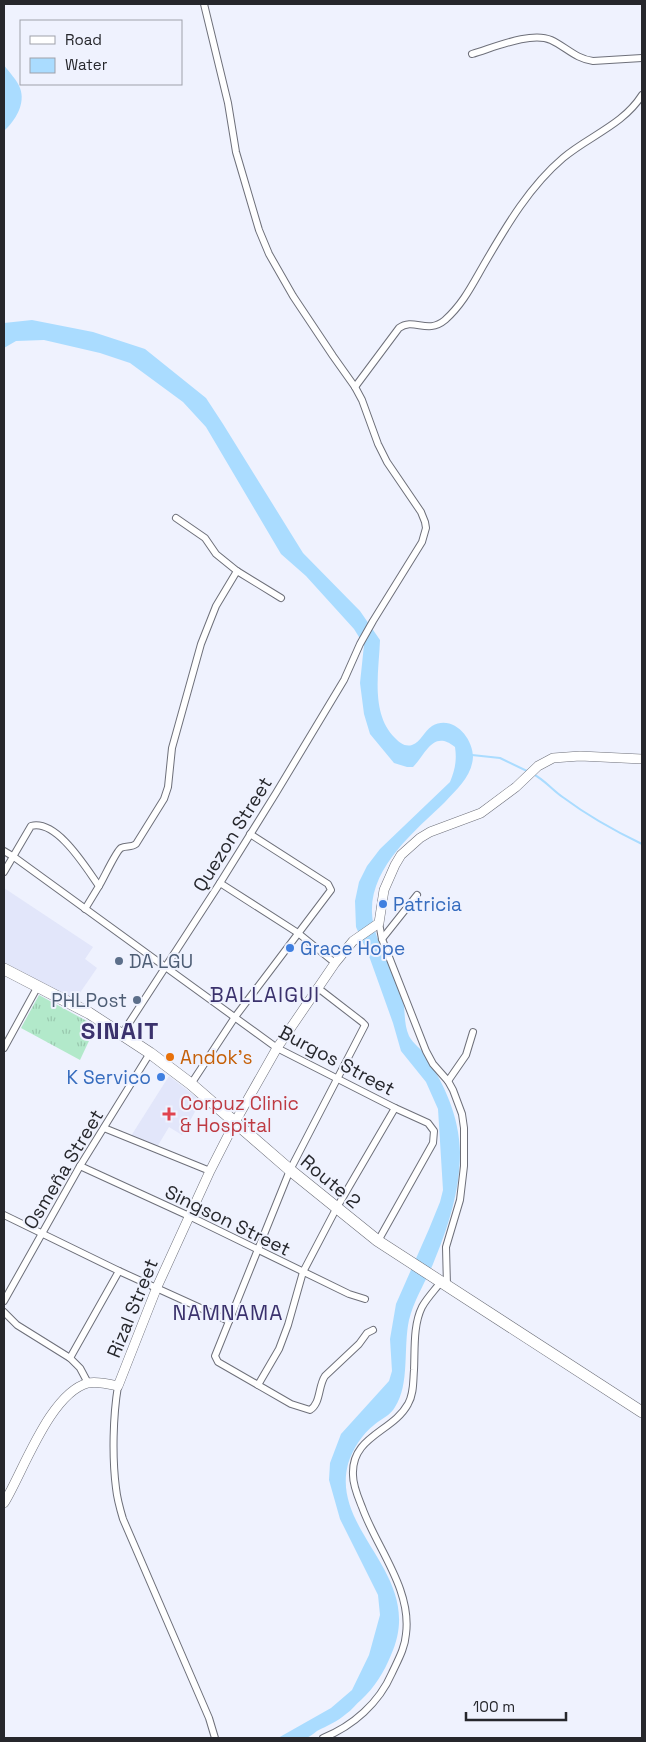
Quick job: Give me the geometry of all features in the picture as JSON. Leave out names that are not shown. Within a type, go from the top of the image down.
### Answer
[{"type":"highway","name":"Route 2","points":[[4,969],[88,1013],[150,1053],[191,1084],[336,1209],[378,1241],[441,1284],[642,1412]]},
{"type":"street","name":"Quezon Street","points":[[122,1034],[220,883],[344,680],[360,644],[425,535],[425,522],[411,496],[387,462],[355,387],[332,356],[293,296],[269,254],[259,230],[236,152],[228,103],[204,4]]},
{"type":"street","points":[[472,54],[520,39],[538,37],[552,41],[586,60],[642,58]]},
{"type":"street","points":[[355,387],[399,328],[410,324],[431,327],[445,320],[456,309],[472,287],[485,262],[523,201],[563,158],[620,120],[642,95]]},
{"type":"street","points":[[176,518],[205,538],[216,554],[237,571],[281,598]]},
{"type":"street","points":[[85,909],[117,852],[122,847],[136,844],[164,798],[168,787],[172,748],[201,644],[216,606],[237,571]]},
{"type":"street","points":[[323,1738],[349,1725],[381,1693],[402,1651],[406,1635],[405,1606],[386,1558],[363,1511],[355,1488],[354,1465],[356,1454],[364,1443],[388,1426],[402,1413],[409,1403],[413,1384],[417,1320],[422,1307],[441,1284],[446,1247],[460,1200],[464,1166],[465,1137],[462,1114],[448,1081],[433,1064],[426,1051],[375,926],[384,890],[401,855],[420,838],[430,832],[481,813],[516,787],[538,766],[553,758],[580,756],[642,759]]},
{"type":"street","points":[[4,872],[30,826],[38,826],[60,835],[99,886]]},
{"type":"street","points":[[191,1084],[235,1017],[327,896],[331,888],[250,834]]},
{"type":"street","name":"Burgos Street","points":[[4,851],[278,1048],[428,1123],[434,1131],[433,1143],[378,1241]]},
{"type":"street","points":[[220,883],[298,932],[335,963]]},
{"type":"street","points":[[382,940],[417,896]]},
{"type":"street","name":"Rizal Street","points":[[215,1738],[202,1701],[123,1518],[116,1489],[114,1463],[118,1386],[157,1287],[210,1170],[235,1122],[278,1048],[335,963],[353,941],[375,926]]},
{"type":"street","points":[[4,1048],[38,986]]},
{"type":"street","points":[[318,988],[365,1024],[290,1170],[215,1358],[218,1362],[291,1404],[310,1410],[315,1406],[325,1376],[373,1330]]},
{"type":"street","points":[[448,1081],[466,1055],[473,1032]]},
{"type":"street","name":"Osmeña Street","points":[[4,1301],[80,1166],[150,1053]]},
{"type":"street","points":[[258,1385],[280,1349],[303,1272],[336,1209],[395,1108]]},
{"type":"street","points":[[104,1128],[210,1170]]},
{"type":"street","name":"Singson Street","points":[[80,1166],[189,1216],[349,1294],[364,1299]]},
{"type":"street","points":[[4,1215],[119,1271],[229,1321]]},
{"type":"street","points":[[70,1358],[119,1271]]},
{"type":"street","points":[[4,1312],[17,1324],[70,1358],[80,1368],[88,1383]]},
{"type":"street","points":[[4,1503],[39,1436],[60,1402],[88,1383],[118,1386]]},
{"type":"shaded area","points":[[4,888],[93,947],[85,959],[97,968],[75,1000],[4,962]]},
{"type":"shaded area","name":"Corpuz Clinic & Hospital","points":[[169,1076],[201,1101],[182,1135],[169,1127],[157,1147],[131,1136]]},
{"type":"green space","points":[[39,995],[96,1026],[80,1060],[21,1028]]},
{"type":"water","points":[[4,65],[19,85],[22,100],[18,112],[4,131]]},
{"type":"water","points":[[32,320],[93,332],[145,349],[206,398],[303,553],[360,611],[380,640],[379,704],[387,728],[399,741],[405,745],[412,745],[432,726],[447,723],[454,725],[465,735],[472,749],[472,764],[463,782],[396,851],[378,880],[373,896],[373,924],[380,945],[399,986],[407,1031],[411,1039],[426,1056],[445,1090],[457,1126],[460,1152],[458,1181],[444,1237],[409,1320],[403,1388],[400,1398],[391,1412],[370,1428],[358,1442],[348,1464],[346,1489],[352,1512],[388,1578],[397,1601],[399,1627],[391,1655],[371,1690],[343,1717],[305,1738],[278,1738],[331,1708],[352,1690],[369,1655],[380,1615],[378,1595],[340,1519],[329,1480],[330,1463],[341,1434],[389,1381],[392,1371],[390,1339],[396,1304],[429,1229],[443,1190],[438,1109],[426,1082],[401,1051],[369,956],[356,927],[355,901],[359,882],[367,866],[380,849],[450,782],[455,765],[455,747],[447,742],[435,742],[413,767],[394,763],[370,734],[364,714],[360,683],[364,645],[354,629],[306,576],[281,554],[206,427],[183,402],[130,363],[100,353],[44,340],[16,341],[4,348],[4,323]]},
{"type":"waterway","points":[[472,755],[500,758],[529,772]]},
{"type":"waterway","points":[[533,774],[583,811],[642,844]]},
{"type":"place","name":"Patricia","points":[[383,904]]},
{"type":"place","name":"Grace Hope","points":[[290,948]]},
{"type":"place","name":"DA LGU","points":[[119,961]]},
{"type":"place","name":"PHLPost","points":[[137,1000]]},
{"type":"place","name":"Andok's","points":[[170,1057]]},
{"type":"place","name":"K Servico","points":[[161,1077]]},
{"type":"place","name":"Corpuz Clinic & Hospital","points":[[169,1114]]},
{"type":"district","name":"BALLAIGUI","points":[[265,995]]},
{"type":"district","name":"SINAIT","points":[[120,1031]]},
{"type":"district","name":"NAMNAMA","points":[[228,1313]]}]
